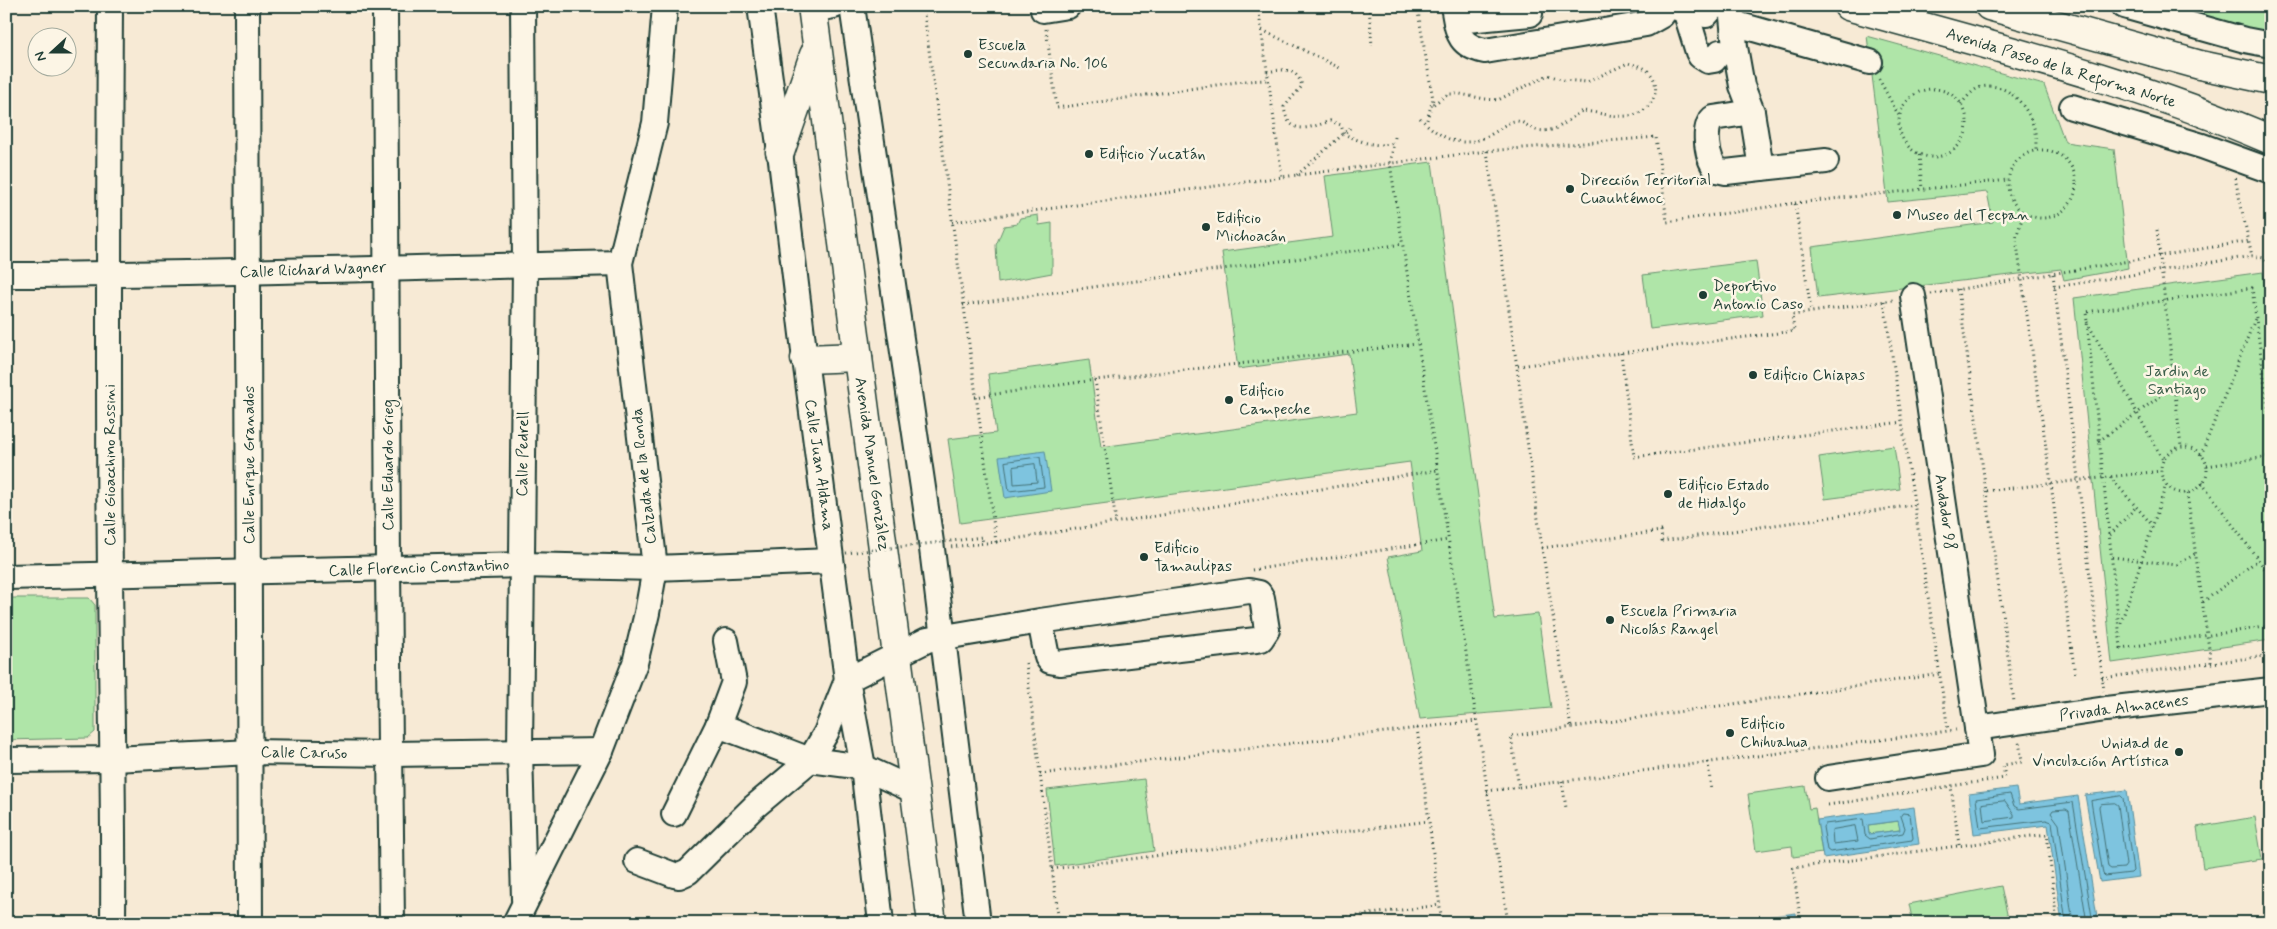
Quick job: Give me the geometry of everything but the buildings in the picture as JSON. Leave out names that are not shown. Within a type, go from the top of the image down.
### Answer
[{"type":"main road","name":"Avenida Paseo de la Reforma Norte","points":[[1848,6],[2091,74],[2196,108],[2271,140]]},
{"type":"main road","points":[[1989,6],[2200,65],[2271,80]]},
{"type":"main road","name":"Avenida Manuel González","points":[[819,8],[816,49],[898,655],[932,923]]},
{"type":"main road","points":[[780,152],[816,49]]},
{"type":"main road","points":[[804,359],[858,357]]},
{"type":"street","name":"Calle Gioacchino Rossini","points":[[110,6],[109,275],[110,575],[114,760],[113,923]]},
{"type":"street","name":"Calle Enrique Granados","points":[[247,6],[251,752],[250,923]]},
{"type":"street","name":"Calle Eduardo Grieg","points":[[385,6],[392,923]]},
{"type":"street","name":"Calle Pedrell","points":[[521,916],[520,752],[525,265],[523,6]]},
{"type":"street","name":"Calzada de la Ronda","points":[[521,916],[601,751],[635,663],[647,613],[654,568],[620,263],[655,123],[665,6]]},
{"type":"street","name":"Calle Juan Aldama","points":[[760,6],[780,152],[804,359],[839,557],[847,680],[863,767],[881,923]]},
{"type":"street","points":[[852,6],[932,550],[978,923]]},
{"type":"street","points":[[1043,10],[1068,6]]},
{"type":"street","points":[[1530,14],[1454,14],[1460,37],[1464,44],[1485,52],[1646,24],[1673,8],[1706,14],[1714,6]]},
{"type":"street","points":[[2124,6],[2245,40],[2271,45]]},
{"type":"street","points":[[1673,8],[1700,56],[1708,61],[1714,60],[1720,52]]},
{"type":"street","points":[[1761,168],[1752,112],[1742,86],[1732,14],[1870,62]]},
{"type":"street","points":[[2072,107],[2202,146],[2271,171]]},
{"type":"street","points":[[1752,112],[1718,117],[1709,122],[1707,132],[1710,152],[1714,166],[1721,172],[1826,161]]},
{"type":"street","name":"Calle Richard Wagner","points":[[6,275],[249,273],[388,267],[620,263]]},
{"type":"street","name":"Andador 98","points":[[1828,778],[1981,755],[1913,296]]},
{"type":"street","name":"Calle Florencio Constantino","points":[[6,577],[250,573],[522,565],[654,568],[839,557]]},
{"type":"street","points":[[637,861],[674,875],[684,875],[754,807],[810,760],[826,733],[847,680],[927,640],[1040,621],[1249,591],[1259,594],[1262,598],[1267,630],[1261,638],[1256,640],[1060,663],[1050,661],[1047,657],[1040,621]]},
{"type":"street","points":[[674,814],[718,726],[734,682],[726,642]]},
{"type":"street","name":"Privada Almacenes","points":[[1977,728],[2106,709],[2271,690]]},
{"type":"street","points":[[718,726],[810,760],[863,767],[915,791]]},
{"type":"street","name":"Calle Caruso","points":[[6,760],[114,760],[251,752],[391,754],[601,751]]},
{"type":"path","points":[[922,6],[996,542]]},
{"type":"path","points":[[1258,6],[1282,177]]},
{"type":"path","points":[[1370,6],[1372,46]]},
{"type":"path","points":[[1417,6],[1433,100],[1426,124]]},
{"type":"path","points":[[1043,10],[1057,108],[1244,81],[1268,80]]},
{"type":"path","points":[[1261,30],[1340,68]]},
{"type":"path","points":[[1870,62],[1899,116]]},
{"type":"path","points":[[1420,118],[1434,132],[1451,140],[1475,142],[1507,123],[1516,121],[1536,130],[1553,130],[1565,125],[1582,111],[1614,116],[1635,115],[1650,105],[1656,94],[1655,80],[1646,69],[1628,63],[1587,82],[1564,80],[1548,75],[1498,100],[1448,94],[1430,106]]},
{"type":"path","points":[[1267,72],[1284,69],[1294,72],[1300,79],[1302,86],[1284,107],[1285,114],[1291,125],[1298,129],[1330,121],[1341,126],[1344,134],[1358,141],[1381,146],[1394,143]]},
{"type":"path","points":[[1961,104],[1976,89],[1989,87],[1996,86],[2014,96],[2028,111],[2035,130],[2036,151]]},
{"type":"path","points":[[1933,89],[1944,91],[1961,104],[1967,125],[1959,145],[1951,152],[1941,157],[1919,155],[1909,148],[1902,139],[1899,128],[1899,116],[1911,97],[1921,91],[1933,89]]},
{"type":"path","points":[[1296,175],[1350,128]]},
{"type":"path","points":[[1395,137],[1390,163],[1508,923]]},
{"type":"path","points":[[952,222],[1487,151],[1656,137],[1667,222],[1794,203],[2008,180]]},
{"type":"path","points":[[1487,151],[1542,548],[1571,728]]},
{"type":"path","points":[[2036,151],[2052,152],[2062,157],[2070,165],[2074,175],[2076,186],[2074,196],[2068,206],[2050,218],[2039,218],[2024,212],[2011,200],[2008,180],[2012,166],[2020,157],[2036,151]]},
{"type":"path","points":[[1919,155],[1922,189]]},
{"type":"path","points":[[2234,174],[2252,256]]},
{"type":"path","points":[[1794,203],[1811,311]]},
{"type":"path","points":[[2024,212],[2016,238],[2051,483],[2075,676]]},
{"type":"path","points":[[2157,230],[2163,270],[2181,447]]},
{"type":"path","points":[[1518,366],[1794,331],[1792,315],[1811,311],[2022,279],[2248,241]]},
{"type":"path","points":[[963,305],[1403,244]]},
{"type":"path","points":[[2054,287],[2252,256],[2264,258],[2271,269]]},
{"type":"path","points":[[2053,274],[2106,709]]},
{"type":"path","points":[[2271,432],[2252,288],[2086,312],[2121,648],[2271,626]]},
{"type":"path","points":[[1828,805],[2004,778],[2002,765],[2022,762],[1958,289]]},
{"type":"path","points":[[1487,791],[1948,730],[1884,301]]},
{"type":"path","points":[[2201,455],[2255,318]]},
{"type":"path","points":[[2086,320],[2163,460]]},
{"type":"path","points":[[975,397],[1095,380],[1417,344]]},
{"type":"path","points":[[1621,353],[1634,458],[1902,422]]},
{"type":"path","points":[[1095,380],[1116,522]]},
{"type":"path","points":[[2099,441],[2174,386]]},
{"type":"path","points":[[2181,447],[2193,449],[2201,455],[2207,466],[2207,474],[2194,491],[2187,493],[2172,490],[2166,485],[2161,471],[2163,460],[2171,450],[2181,447]]},
{"type":"path","points":[[2207,466],[2271,456]]},
{"type":"path","points":[[932,550],[996,542],[1438,470]]},
{"type":"path","points":[[1986,491],[2161,471]]},
{"type":"path","points":[[2110,476],[2153,526]]},
{"type":"path","points":[[2202,483],[2271,577]]},
{"type":"path","points":[[2120,626],[2166,485]]},
{"type":"path","points":[[2187,493],[2211,663]]},
{"type":"path","points":[[1542,548],[1661,531],[1662,541],[1915,505]]},
{"type":"path","points":[[2110,535],[2136,507]]},
{"type":"path","points":[[839,557],[982,537],[983,544]]},
{"type":"path","points":[[2112,557],[2177,565],[2195,554]]},
{"type":"path","points":[[2202,602],[2258,560]]},
{"type":"path","points":[[2102,678],[2271,655]]},
{"type":"path","points":[[1025,658],[1059,923]]},
{"type":"path","points":[[1519,787],[1511,736],[1940,674]]},
{"type":"path","points":[[1040,774],[1476,720]]},
{"type":"path","points":[[1417,728],[1442,923]]},
{"type":"path","points":[[1708,762],[1711,790]]},
{"type":"path","points":[[1562,781],[1566,808]]},
{"type":"path","points":[[1951,786],[1960,845]]},
{"type":"path","points":[[1052,869],[1429,821]]},
{"type":"path","points":[[1801,923],[1793,868],[2047,834],[2058,923]]},
{"type":"path","points":[[1302,923],[1440,905]]},
{"type":"green space","points":[[2173,6],[2271,6],[2271,29],[2256,30]]},
{"type":"green space","points":[[1867,36],[2044,85],[2065,142],[2114,149],[2128,268],[2064,280],[2061,269],[1818,298],[1812,247],[1993,222],[1987,192],[1888,202]]},
{"type":"green space","points":[[1432,162],[1495,619],[1538,614],[1551,708],[1420,719],[1388,557],[1422,551],[1410,462],[960,523],[948,439],[996,433],[988,374],[1089,360],[1101,447],[1357,412],[1349,354],[1238,369],[1222,252],[1333,237],[1325,176]]},
{"type":"green space","points":[[1038,215],[1039,225],[1052,223],[1052,273],[998,283],[996,245],[1004,226],[1017,224],[1020,218]]},
{"type":"green space","name":"Deportivo Antonio Caso","points":[[1756,261],[1763,315],[1650,329],[1643,275]]},
{"type":"green space","name":"Jardin de Santiago","points":[[2263,272],[2271,340],[2271,640],[2112,663],[2074,298]]},
{"type":"green space","points":[[1894,446],[1900,489],[1825,499],[1819,457]]},
{"type":"green space","points":[[6,598],[89,598],[95,605],[95,732],[88,738],[6,740]]},
{"type":"green space","points":[[1144,779],[1154,851],[1055,866],[1047,790]]},
{"type":"green space","points":[[1805,786],[1809,809],[1815,808],[1822,853],[1793,857],[1792,846],[1756,851],[1748,794]]},
{"type":"green space","points":[[2255,817],[2262,859],[2203,868],[2197,827]]},
{"type":"green space","points":[[1899,821],[1900,830],[1869,834],[1868,825]]},
{"type":"green space","points":[[2001,886],[2009,923],[1913,923],[1909,904]]},
{"type":"water","points":[[1045,451],[1051,491],[1005,498],[999,457]]},
{"type":"water","points":[[2016,788],[2019,804],[2078,796],[2098,923],[2062,923],[2048,825],[1974,834],[1969,794]]},
{"type":"water","points":[[2127,790],[2139,877],[2100,882],[2085,795]]},
{"type":"water","points":[[1914,807],[1919,844],[1823,858],[1817,820]],"holes":[[[1898,821],[1900,830],[1869,834],[1868,825]]]},
{"type":"water","points":[[1796,913],[1797,923],[1766,923],[1765,917]]},
{"type":"place","name":"Escuela Secundaria No. 106","points":[[968,54]]},
{"type":"place","name":"Edificio Yucatán","points":[[1089,154]]},
{"type":"place","name":"Dirección Territorial Cuauhtémoc","points":[[1570,189]]},
{"type":"place","name":"Museo del Tecpan","points":[[1897,215]]},
{"type":"place","name":"Edificio Michoacán","points":[[1206,227]]},
{"type":"place","name":"Deportivo Antonio Caso","points":[[1703,295]]},
{"type":"place","name":"Edificio Chiapas","points":[[1753,375]]},
{"type":"place","name":"Edificio Campeche","points":[[1229,400]]},
{"type":"place","name":"Edificio Estado de Hidalgo","points":[[1668,494]]},
{"type":"place","name":"Edificio Tamaulipas","points":[[1144,557]]},
{"type":"place","name":"Escuela Primaria Nicolás Rangel","points":[[1610,620]]},
{"type":"place","name":"Edificio Chihuahua","points":[[1730,733]]},
{"type":"place","name":"Unidad de Vinculación Artística","points":[[2179,752]]}]
